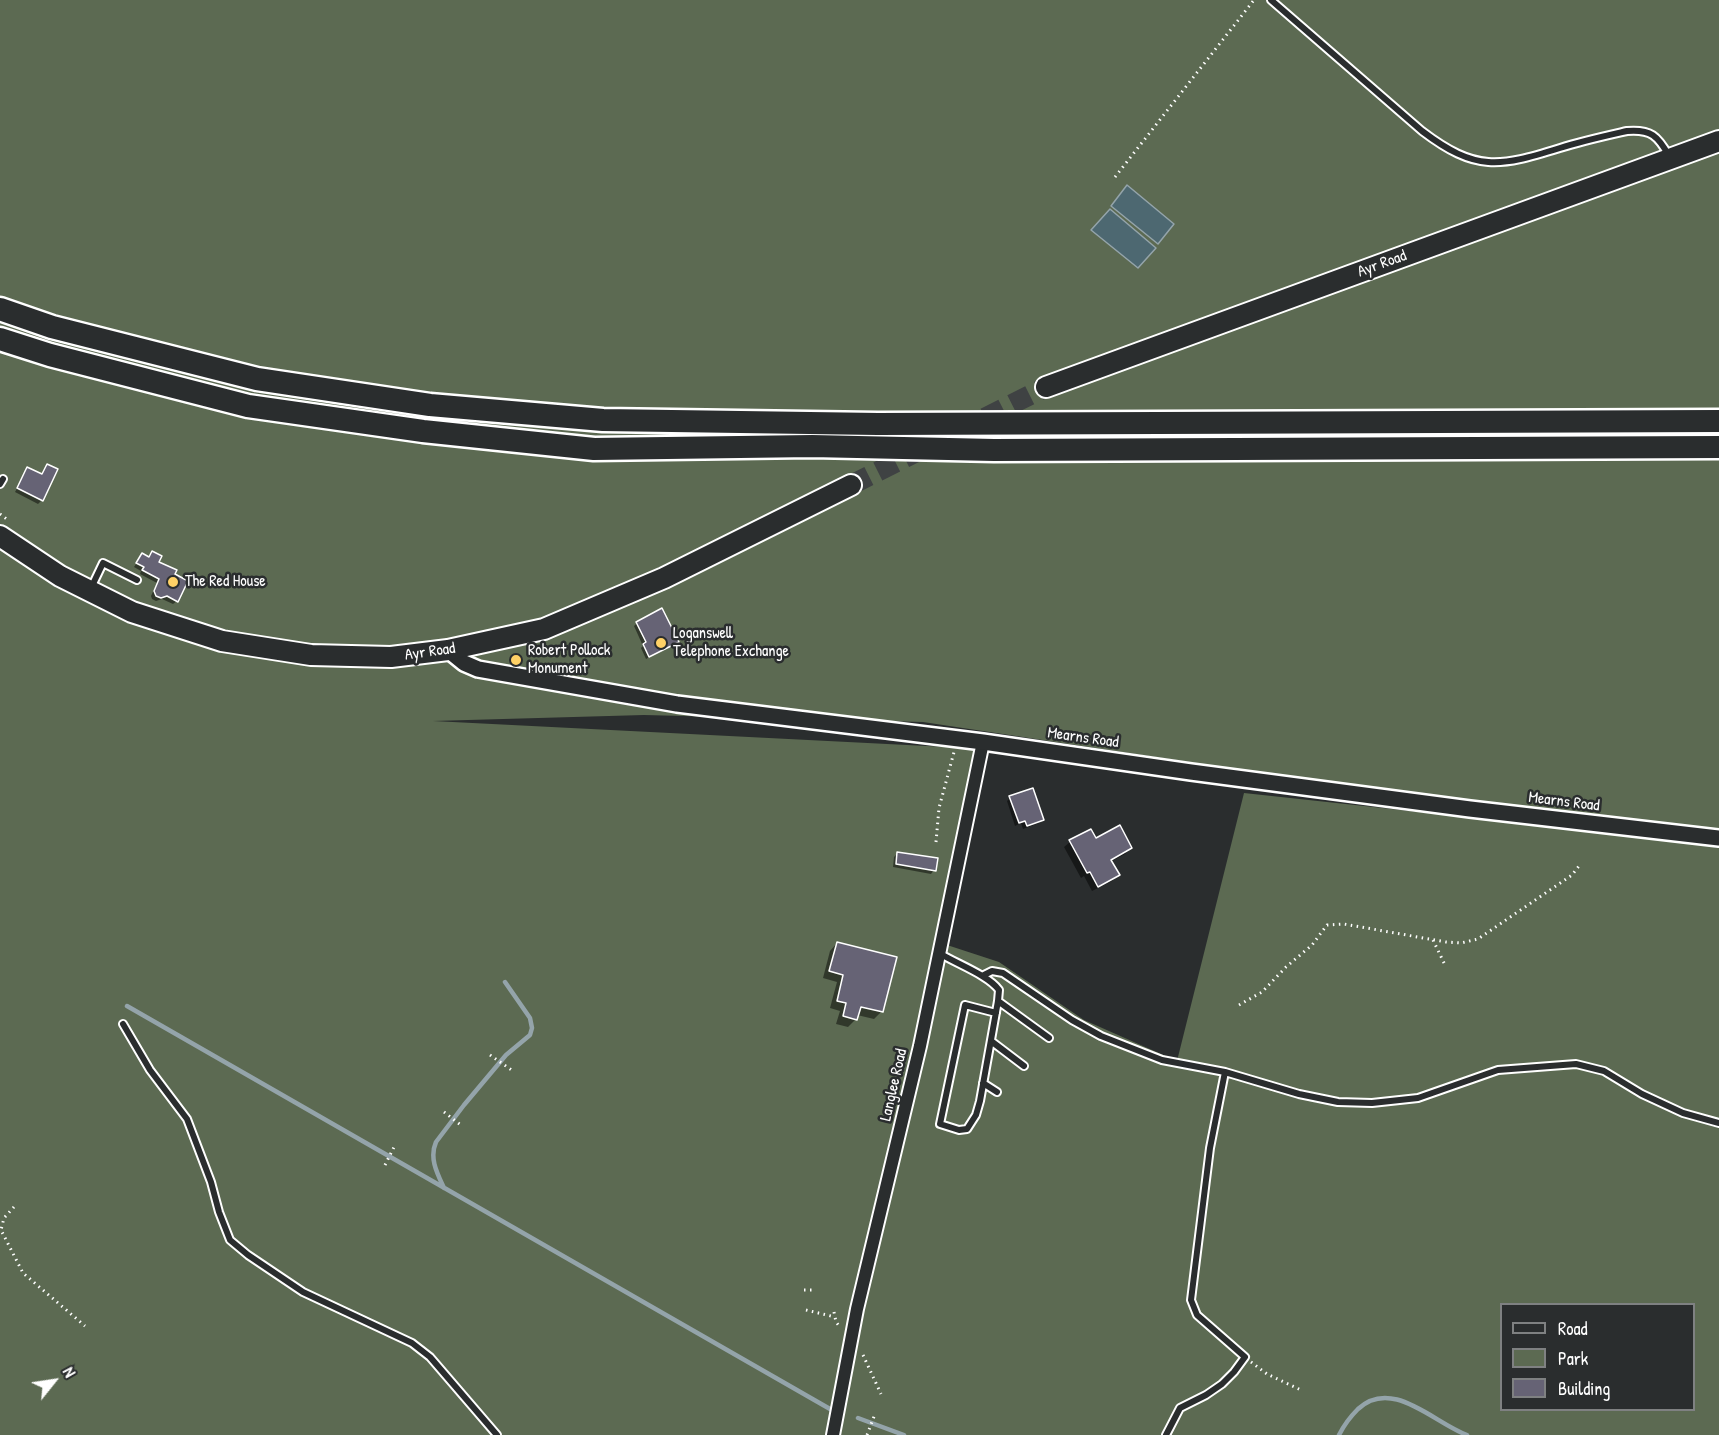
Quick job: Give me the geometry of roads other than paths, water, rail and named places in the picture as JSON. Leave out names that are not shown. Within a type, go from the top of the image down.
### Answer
[{"type":"highway","points":[[0,309],[52,327],[257,379],[430,405],[603,420],[878,424],[1719,421]]},
{"type":"highway","points":[[0,339],[50,355],[248,406],[423,431],[594,449],[812,446],[994,450],[1719,447]]},
{"type":"main road","name":"Ayr Road","points":[[1046,387],[1719,141]]},
{"type":"main road","name":"Ayr Road","points":[[5,529],[60,576],[132,612],[222,641],[311,655],[391,657],[448,650],[544,629],[664,578],[851,485]]},
{"type":"street","name":"Mearns Road","points":[[448,650],[464,663],[478,669],[677,704],[984,742],[1470,809],[1719,838]]},
{"type":"street","name":"Langlee Road","points":[[833,1435],[852,1336],[920,1046],[984,742]]},
{"type":"lane","points":[[1270,0],[1422,131],[1436,142],[1464,157],[1480,161],[1512,162],[1627,130],[1642,130],[1657,138],[1671,159]]},
{"type":"lane","points":[[90,592],[103,563],[137,580]]},
{"type":"lane","points":[[939,953],[992,980],[999,990],[998,1001],[996,1013],[991,1041],[976,1116],[967,1129],[959,1130],[940,1124],[965,1005],[996,1013]]},
{"type":"lane","points":[[982,976],[992,971],[1003,973],[1072,1020],[1101,1036],[1162,1060],[1225,1072],[1299,1094],[1338,1102],[1372,1103],[1418,1098],[1498,1070],[1576,1065],[1604,1071],[1642,1094],[1683,1113],[1719,1123]]},
{"type":"lane","points":[[998,1001],[1050,1038]]},
{"type":"lane","points":[[123,1024],[150,1070],[187,1119],[230,1240],[303,1292],[412,1343],[430,1357],[497,1435]]},
{"type":"lane","points":[[991,1041],[1024,1066]]},
{"type":"lane","points":[[1166,1435],[1180,1408],[1222,1384],[1245,1357],[1197,1315],[1191,1300],[1210,1148],[1225,1072]]},
{"type":"lane","points":[[983,1083],[997,1092]]},
{"type":"water","points":[[1127,185],[1174,224],[1158,244],[1111,206]]},
{"type":"water","points":[[1110,209],[1156,248],[1138,268],[1091,230]]},
{"type":"waterway","points":[[444,1188],[434,1160],[436,1142],[506,1055],[530,1035],[532,1028],[530,1018],[505,982]]},
{"type":"waterway","points":[[127,1006],[830,1409]]},
{"type":"waterway","points":[[1339,1435],[1347,1421],[1358,1409],[1371,1400],[1385,1398],[1399,1400],[1413,1406],[1467,1435]]},
{"type":"waterway","points":[[858,1418],[904,1435]]},
{"type":"tunnel","points":[[851,485],[1046,387]]},
{"type":"place","name":"The Red House","points":[[173,582]]},
{"type":"place","name":"Loganswell Telephone Exchange","points":[[661,643]]},
{"type":"place","name":"Robert Pollock Monument","points":[[516,660]]}]
